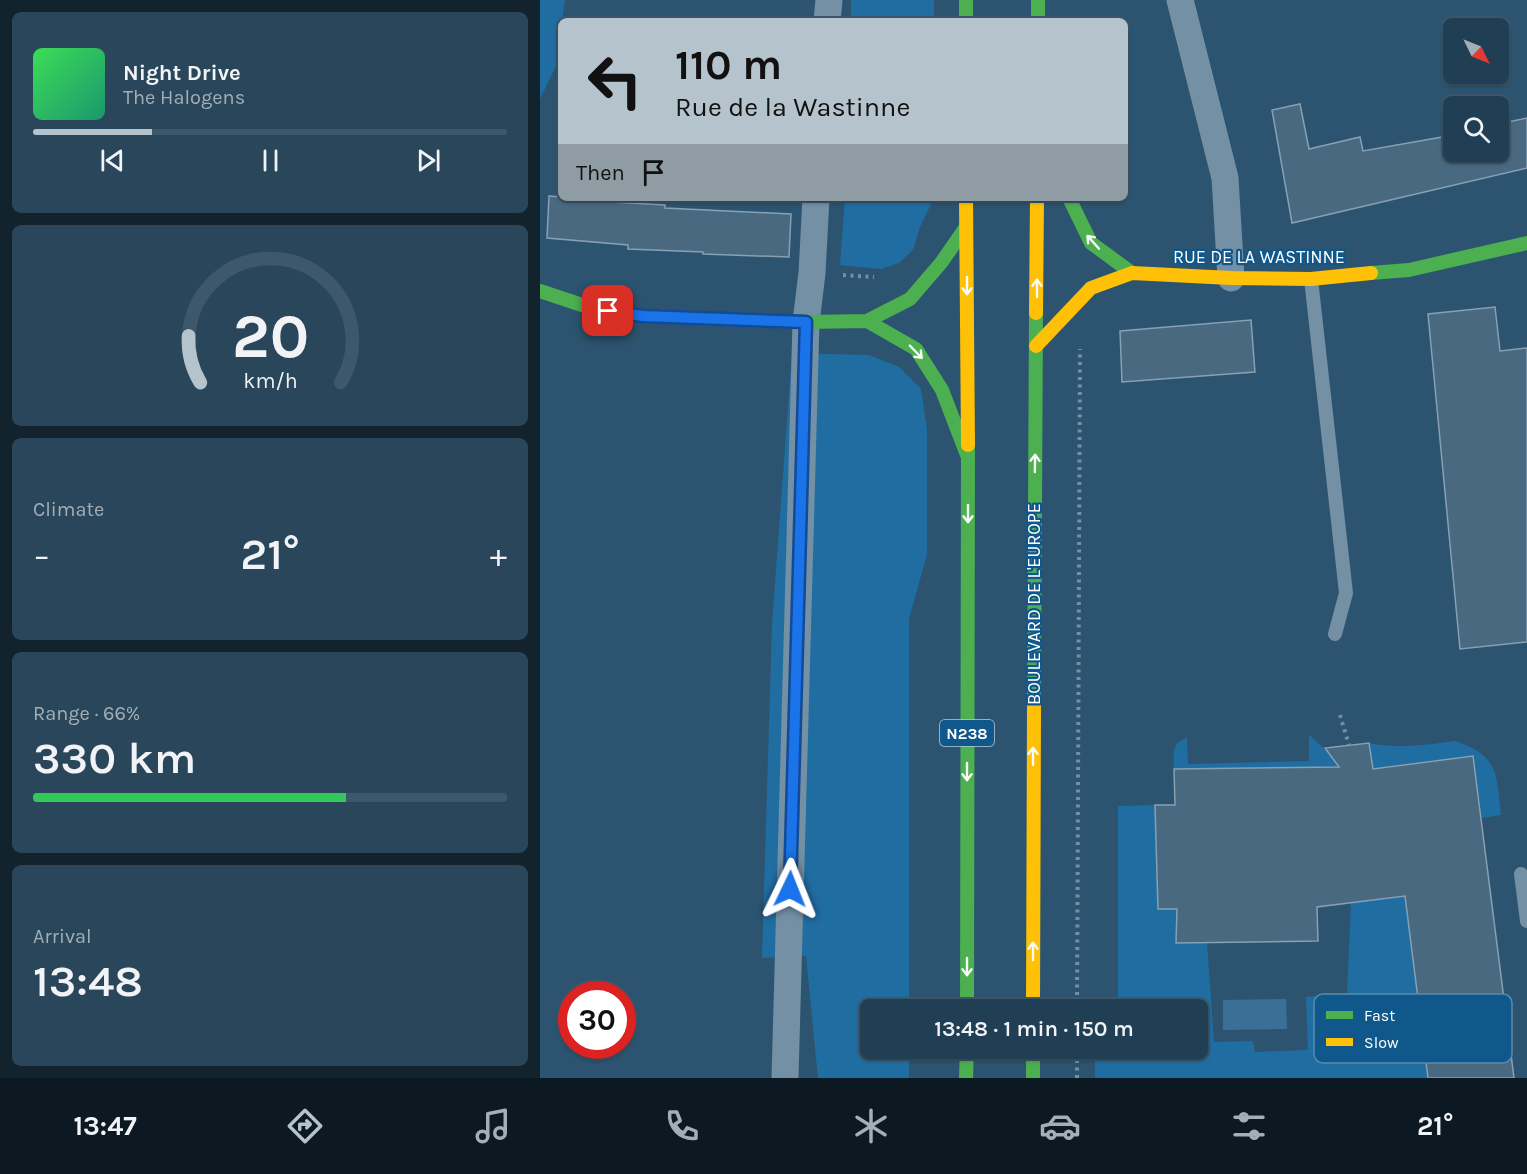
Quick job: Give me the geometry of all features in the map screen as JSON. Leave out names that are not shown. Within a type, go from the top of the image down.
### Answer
[{"type":"main road","points":[[966,0],[966,18]]},
{"type":"main road","points":[[1038,0],[1038,18]]},
{"type":"main road","name":"N238","points":[[966,201],[967,999]]},
{"type":"main road","name":"BOULEVARD DE L'EUROPE","points":[[1033,999],[1037,201]]},
{"type":"main road","points":[[1070,201],[1091,243],[1132,273]]},
{"type":"main road","points":[[540,291],[591,308],[643,316],[806,322],[867,321],[910,299],[941,263],[966,227]]},
{"type":"main road","name":"RUE DE LA WASTINNE","points":[[1036,346],[1091,288],[1132,273],[1311,279],[1409,270],[1527,243]]},
{"type":"main road","points":[[867,321],[916,349],[942,390],[968,456]]},
{"type":"main road","points":[[966,1059],[966,1078]]},
{"type":"main road","points":[[1033,1059],[1033,1078]]},
{"type":"street","points":[[827,18],[829,0]]},
{"type":"street","points":[[1180,0],[1226,178],[1231,278]]},
{"type":"street","points":[[784,1078],[806,322],[816,201]]},
{"type":"lane","points":[[1311,279],[1346,593],[1335,634]]},
{"type":"lane","points":[[1521,874],[1527,921]]},
{"type":"path","points":[[1036,346],[1080,347],[1077,999]]},
{"type":"path","points":[[1341,715],[1349,745]]},
{"type":"path","points":[[1077,1059],[1077,1078]]},
{"type":"shaded area","points":[[540,0],[565,0],[563,18],[558,18],[556,66],[540,99]]},
{"type":"shaded area","points":[[851,0],[934,0],[934,18],[851,18]]},
{"type":"shaded area","points":[[845,201],[933,201],[920,227],[913,250],[899,263],[881,269],[840,265]]},
{"type":"shaded area","points":[[792,353],[869,355],[899,367],[921,389],[927,429],[927,554],[909,619],[909,999],[860,999],[860,1059],[909,1059],[909,1078],[818,1078],[806,956],[762,958],[772,624]]},
{"type":"shaded area","points":[[1309,735],[1329,754],[1343,778],[1314,767],[1174,769],[1176,746],[1187,738],[1188,764],[1309,761]]},
{"type":"shaded area","points":[[1455,741],[1480,753],[1493,768],[1501,815],[1482,818],[1473,756],[1389,766],[1376,791],[1369,743],[1401,746]]},
{"type":"shaded area","points":[[1155,805],[1158,909],[1177,909],[1176,943],[1207,943],[1214,1042],[1253,1041],[1255,1052],[1308,1050],[1306,997],[1314,996],[1314,1063],[1426,1063],[1428,1078],[1095,1078],[1095,1059],[1208,1059],[1208,999],[1118,999],[1118,806]]},
{"type":"shaded area","points":[[1404,888],[1417,994],[1347,994],[1351,902]]},
{"type":"shaded area","points":[[1286,999],[1287,1029],[1223,1030],[1223,1000]]},
{"type":"building","points":[[1300,104],[1309,149],[1360,137],[1363,151],[1443,137],[1443,162],[1509,162],[1509,122],[1527,118],[1527,168],[1292,223],[1272,110]]},
{"type":"building","points":[[549,196],[558,197],[558,201],[609,201],[665,205],[665,208],[791,214],[789,257],[628,249],[628,245],[547,238]]},
{"type":"building","points":[[1495,307],[1500,351],[1527,348],[1527,642],[1460,649],[1428,314]]},
{"type":"building","points":[[1251,320],[1255,372],[1122,382],[1120,331]]},
{"type":"building","points":[[1369,743],[1373,769],[1473,756],[1503,994],[1417,994],[1405,896],[1317,907],[1318,941],[1176,943],[1177,909],[1158,909],[1155,805],[1175,805],[1174,769],[1339,767],[1325,748]]},
{"type":"building","points":[[1512,1062],[1514,1078],[1428,1078],[1426,1063]]},
{"type":"traffic: fast","points":[[966,0],[966,18]]},
{"type":"traffic: fast","points":[[1038,0],[1038,18]]},
{"type":"traffic: fast","points":[[1070,201],[1091,243],[1132,273]]},
{"type":"traffic: fast","points":[[540,291],[591,308],[643,316],[806,322],[867,321],[910,299],[941,263],[966,227]]},
{"type":"traffic: fast","points":[[1371,273],[1409,270],[1527,243]]},
{"type":"traffic: fast","points":[[1034,705],[1036,313]]},
{"type":"traffic: fast","points":[[867,321],[916,349],[942,390],[967,455]]},
{"type":"traffic: fast","points":[[967,999],[968,445]]},
{"type":"traffic: fast","points":[[966,1078],[967,1059]]},
{"type":"traffic: fast","points":[[1033,1059],[1033,1078]]},
{"type":"traffic: slow","points":[[966,201],[968,445]]},
{"type":"traffic: slow","points":[[1036,313],[1037,201]]},
{"type":"traffic: slow","points":[[1036,346],[1091,288],[1132,273],[1311,279],[1371,273]]},
{"type":"traffic: slow","points":[[1033,999],[1034,705]]},
{"type":"route","points":[[608,311],[643,316],[806,322],[790,889]]}]
